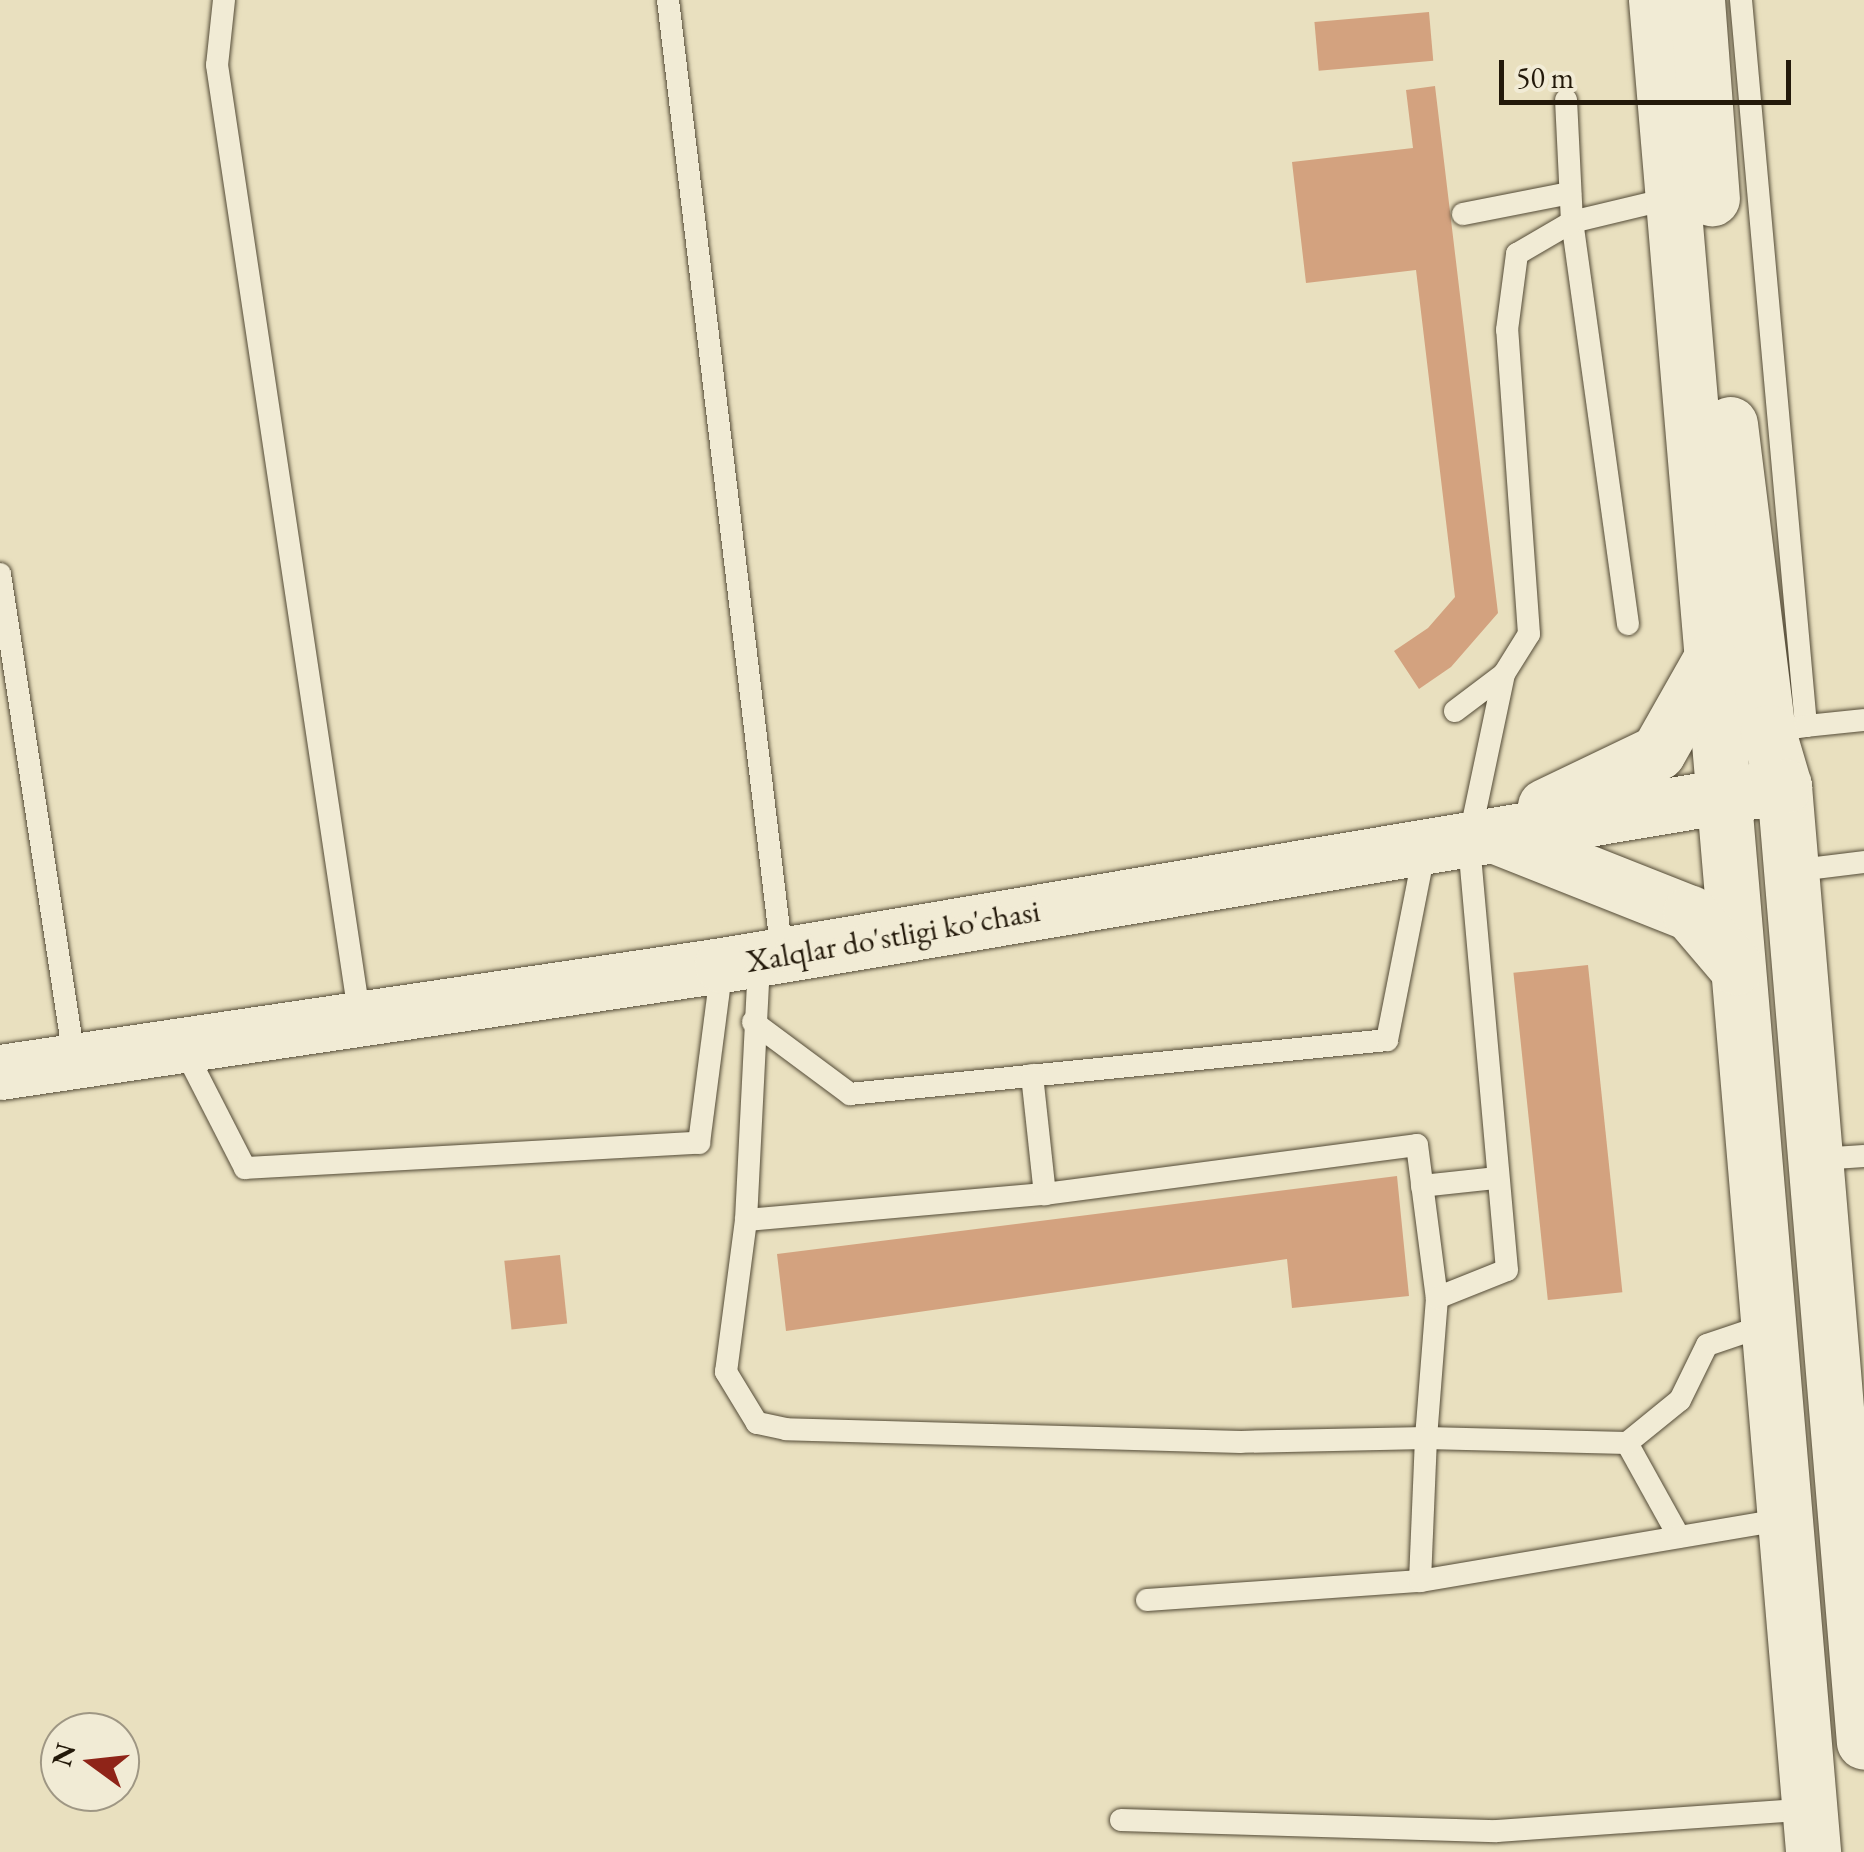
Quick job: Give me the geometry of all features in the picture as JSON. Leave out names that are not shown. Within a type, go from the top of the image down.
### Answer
[{"type":"main road","points":[[1656,0],[1811,1831]]},
{"type":"main road","points":[[1697,0],[1734,476],[1787,729],[1784,786],[1790,871],[1842,1157],[1851,1643],[1864,1742]]},
{"type":"main road","points":[[1464,841],[1658,752],[1710,660]]},
{"type":"main road","name":"Xalqlar do'stligi ko'chasi","points":[[0,1072],[754,960],[1784,786]]},
{"type":"main road","points":[[1464,841],[1690,913],[1736,966]]},
{"type":"lane","points":[[224,0],[218,64],[360,1020]]},
{"type":"lane","points":[[668,0],[754,960],[746,1220],[726,1372],[757,1423],[786,1430],[1242,1442],[1426,1438],[1627,1443],[1680,1400],[1707,1345],[1766,1325]]},
{"type":"lane","points":[[1741,0],[1787,729],[1864,720]]},
{"type":"lane","points":[[1566,100],[1572,222],[1628,624]]},
{"type":"lane","points":[[1464,214],[1570,193]]},
{"type":"lane","points":[[753,1022],[850,1094],[1387,1040],[1464,841],[1504,674],[1529,634],[1507,330],[1511,272],[1517,254],[1572,222],[1675,197]]},
{"type":"lane","points":[[0,574],[76,1062]]},
{"type":"lane","points":[[1455,711],[1504,674]]},
{"type":"lane","points":[[1437,1298],[1507,1270],[1464,841]]},
{"type":"lane","points":[[1790,871],[1864,862]]},
{"type":"lane","points":[[183,1047],[246,1168],[698,1143],[754,960]]},
{"type":"lane","points":[[1032,1075],[1045,1194]]},
{"type":"lane","points":[[746,1220],[1045,1194],[1417,1145],[1437,1298],[1420,1581]]},
{"type":"lane","points":[[1422,1186],[1496,1178]]},
{"type":"lane","points":[[1627,1443],[1679,1537]]},
{"type":"lane","points":[[1147,1600],[1420,1581],[1782,1520]]},
{"type":"lane","points":[[1121,1820],[1497,1831],[1811,1831]]},
{"type":"building","points":[[1429,12],[1433,61],[1319,71],[1314,22]]},
{"type":"building","points":[[1435,86],[1498,613],[1451,667],[1419,689],[1394,651],[1428,628],[1455,597],[1416,270],[1306,283],[1292,162],[1413,148],[1406,90]]},
{"type":"building","points":[[1588,965],[1622,1292],[1548,1300],[1513,973]]},
{"type":"building","points":[[1397,1176],[1409,1296],[1292,1308],[1287,1259],[786,1331],[777,1254]]},
{"type":"building","points":[[560,1255],[567,1324],[512,1329],[504,1261]]}]
